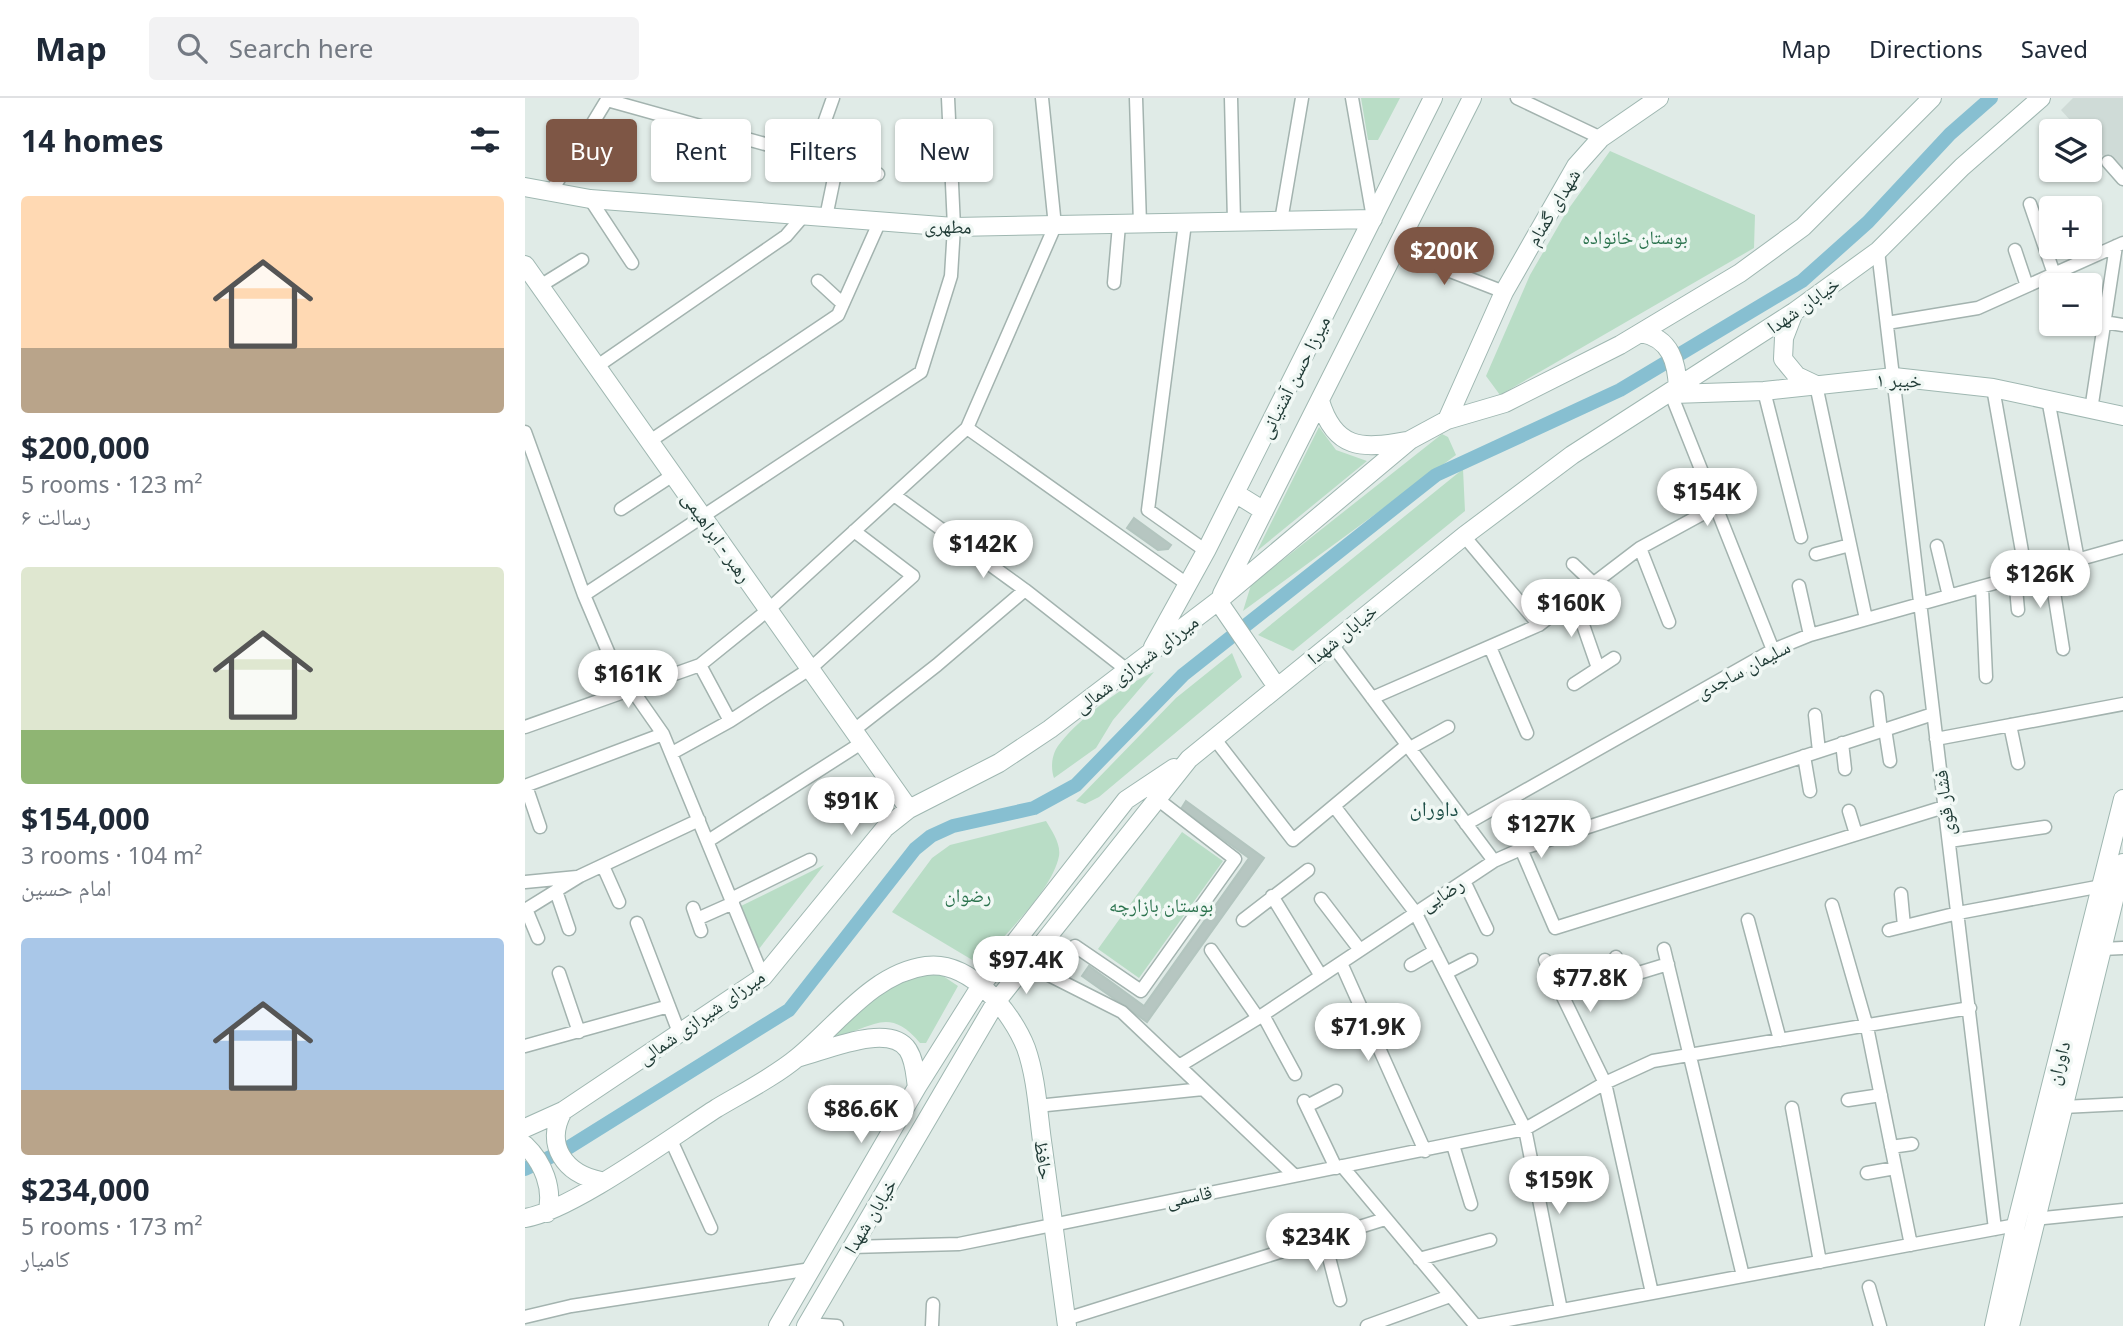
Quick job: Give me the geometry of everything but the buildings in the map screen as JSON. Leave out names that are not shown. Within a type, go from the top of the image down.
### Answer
[{"type":"main road","name":"میرزا حسن آشتیانی","points":[[1150,653],[1206,551],[1433,98]]},
{"type":"main road","name":"میرزا حسن آشتیانی","points":[[1224,608],[1264,511],[1472,98]]},
{"type":"main road","name":"شهدای گمنام","points":[[1447,420],[1504,292],[1576,166],[1601,138],[1659,98]]},
{"type":"main road","points":[[1277,687],[1224,608],[1410,440],[1447,420],[1505,403],[1641,333],[1740,273],[1803,227],[1931,98]]},
{"type":"main road","name":"خیابان شهدا","points":[[806,1325],[996,1002],[1027,964],[1151,792],[1464,536],[1572,455],[1675,392],[1794,312],[1878,251],[1962,167],[2041,98]]},
{"type":"main road","name":"مطهری","points":[[525,187],[590,199],[954,227],[1373,219]]},
{"type":"main road","name":"رهبر - ابراهیمی","points":[[525,265],[909,809]]},
{"type":"main road","points":[[1794,312],[1784,338],[1783,359],[1797,376],[1816,385]]},
{"type":"main road","points":[[1641,333],[1653,335],[1669,349],[1675,364],[1675,392]]},
{"type":"main road","name":"خیبر ۱","points":[[1675,392],[1763,391],[1894,377],[1993,388],[2123,416]]},
{"type":"main road","points":[[1320,401],[1331,428],[1353,444],[1373,446],[1410,440]]},
{"type":"main road","points":[[1235,493],[1264,511]]},
{"type":"main road","name":"میرزای شیرازی شمالی","points":[[525,1128],[563,1111],[763,977],[885,828],[909,809],[999,763],[1150,653],[1224,608]]},
{"type":"main road","name":"خیابان شهدا","points":[[778,1326],[917,1087],[980,986],[1126,800],[1151,792]]},
{"type":"main road","name":"داوران","points":[[2010,1326],[2063,1107],[2074,1030],[2102,886],[2123,799]]},
{"type":"main road","name":"داوران","points":[[1994,1326],[2016,1225],[2074,1030],[2102,949],[2123,863]]},
{"type":"main road","points":[[1010,951],[1027,964]]},
{"type":"main road","points":[[533,1218],[601,1181],[797,1058],[842,1016],[902,974],[926,966],[938,966],[961,973],[980,986]]},
{"type":"main road","name":"حافظ","points":[[980,986],[1014,1023],[1026,1049],[1037,1106],[1067,1322]]},
{"type":"main road","points":[[797,1058],[884,1036],[898,1040],[908,1051],[917,1087]]},
{"type":"main road","points":[[563,1111],[555,1126],[555,1141],[569,1166],[581,1177],[601,1181]]},
{"type":"main road","points":[[529,1148],[546,1178],[551,1197],[533,1218]]},
{"type":"street","points":[[826,119],[833,98]]},
{"type":"street","points":[[584,595],[921,372],[951,276],[954,227],[948,98]]},
{"type":"street","points":[[525,727],[700,665],[768,610],[967,428],[1055,226],[1042,98]]},
{"type":"street","points":[[1136,98],[1140,224]]},
{"type":"street","points":[[1231,98],[1234,222]]},
{"type":"street","points":[[1281,220],[1302,98]]},
{"type":"street","points":[[1352,98],[1373,219]]},
{"type":"street","points":[[1517,98],[1601,138]]},
{"type":"street","points":[[551,192],[608,99],[765,144]]},
{"type":"street","points":[[2108,162],[2123,179]]},
{"type":"street","points":[[826,217],[833,182]]},
{"type":"street","points":[[590,199],[632,263]]},
{"type":"street","points":[[2030,204],[2054,273]]},
{"type":"street","points":[[597,367],[786,236],[804,215]]},
{"type":"street","points":[[650,442],[838,315],[879,223]]},
{"type":"street","points":[[1185,223],[1148,510],[1206,551]]},
{"type":"street","points":[[1114,283],[1119,225]]},
{"type":"street","points":[[2056,273],[2119,244]]},
{"type":"street","points":[[2091,410],[2119,244]]},
{"type":"street","points":[[1396,250],[1504,292]]},
{"type":"street","points":[[2015,250],[2027,286]]},
{"type":"street","name":"فشار قوی","points":[[1878,251],[1995,1229]]},
{"type":"street","points":[[540,286],[582,261]]},
{"type":"street","points":[[818,281],[843,304]]},
{"type":"street","points":[[1887,323],[1977,308],[2039,281]]},
{"type":"street","points":[[2104,322],[2123,325]]},
{"type":"street","points":[[1816,385],[1866,620]]},
{"type":"street","points":[[1993,388],[2020,576],[2018,610]]},
{"type":"street","points":[[1763,391],[1801,537]]},
{"type":"street","points":[[1675,392],[1773,650]]},
{"type":"street","points":[[2047,398],[2078,560]]},
{"type":"street","points":[[967,428],[1187,584]]},
{"type":"street","points":[[525,432],[584,595],[612,661],[633,688],[673,753],[763,977]]},
{"type":"street","points":[[621,509],[673,475]]},
{"type":"street","points":[[894,495],[1025,590],[1127,670]]},
{"type":"street","points":[[1372,698],[1539,625],[1640,548],[1717,506]]},
{"type":"street","points":[[673,753],[730,721],[811,668],[912,576],[854,531]]},
{"type":"street","points":[[1464,536],[1539,625]]},
{"type":"street","points":[[1816,554],[1850,545]]},
{"type":"street","points":[[1937,545],[1948,596]]},
{"type":"street","name":"سلیمان ساجدی","points":[[1466,824],[1773,650],[1810,635],[2123,547]]},
{"type":"street","points":[[1640,548],[1669,622]]},
{"type":"street","points":[[1573,564],[1594,584]]},
{"type":"street","points":[[2050,567],[2063,649]]},
{"type":"street","points":[[1799,586],[1810,635]]},
{"type":"street","points":[[1982,587],[1986,677]]},
{"type":"street","points":[[708,841],[858,736],[1025,590]]},
{"type":"street","points":[[1574,598],[1598,668]]},
{"type":"street","points":[[1331,643],[1494,861]]},
{"type":"street","points":[[1490,647],[1527,733]]},
{"type":"street","points":[[1574,684],[1614,657]]},
{"type":"street","points":[[700,665],[730,721]]},
{"type":"street","points":[[1877,697],[1891,761]]},
{"type":"street","points":[[1936,739],[2123,704]]},
{"type":"street","name":"رضایی","points":[[1179,1066],[1260,1016],[1494,861],[1521,849],[1933,714]]},
{"type":"street","points":[[1815,715],[1819,751]]},
{"type":"street","points":[[2010,725],[2018,763]]},
{"type":"street","points":[[1214,738],[1293,840],[1409,747],[1448,726]]},
{"type":"street","points":[[540,827],[525,786],[663,734]]},
{"type":"street","points":[[1842,744],[1845,769]]},
{"type":"street","points":[[1804,756],[1809,791]]},
{"type":"street","points":[[1075,946],[1141,992],[1235,859],[1151,792]]},
{"type":"street","points":[[1334,806],[1415,912],[1525,1129],[1561,1310]]},
{"type":"street","points":[[1521,849],[1555,928],[1944,807]]},
{"type":"street","points":[[1849,811],[1856,834]]},
{"type":"street","points":[[538,938],[526,910],[580,876],[699,820]]},
{"type":"street","points":[[1948,841],[2045,827]]},
{"type":"street","points":[[697,919],[810,860]]},
{"type":"street","points":[[603,866],[619,902]]},
{"type":"street","points":[[1243,920],[1308,870]]},
{"type":"street","points":[[525,882],[580,876]]},
{"type":"street","points":[[1464,881],[1487,929]]},
{"type":"street","points":[[1889,930],[1958,913],[2102,886]]},
{"type":"street","points":[[556,891],[569,929]]},
{"type":"street","points":[[1901,894],[1904,926]]},
{"type":"street","points":[[1272,896],[1321,976]]},
{"type":"street","points":[[1321,899],[1360,950]]},
{"type":"street","points":[[1832,905],[1867,1027],[1910,1245]]},
{"type":"street","points":[[1748,920],[1780,1040]]},
{"type":"street","points":[[637,923],[680,1035]]},
{"type":"street","points":[[2102,949],[2123,948]]},
{"type":"street","points":[[1664,949],[1743,1276]]},
{"type":"street","points":[[1211,950],[1260,1016],[1295,1074]]},
{"type":"street","points":[[1412,965],[1435,951]]},
{"type":"street","points":[[1616,957],[1622,978],[1668,964]]},
{"type":"street","points":[[1445,972],[1471,960]]},
{"type":"street","points":[[1545,960],[1605,1083],[1652,1293]]},
{"type":"street","points":[[1341,963],[1425,1151]]},
{"type":"street","points":[[1027,964],[1122,1012],[1294,1175]]},
{"type":"street","points":[[559,973],[579,1031]]},
{"type":"street","points":[[525,1046],[669,1006]]},
{"type":"street","name":"قاسمی","points":[[851,1247],[959,1244],[1294,1175],[1425,1151],[1525,1129],[1605,1083],[1653,1061],[1970,1008]]},
{"type":"street","points":[[1037,1106],[1203,1088]]},
{"type":"street","points":[[1336,1091],[1305,1104],[1339,1167],[1476,1326],[2016,1225]]},
{"type":"street","points":[[1848,1100],[1881,1095]]},
{"type":"street","points":[[2063,1107],[2123,1104]]},
{"type":"street","points":[[1792,1108],[1820,1262]]},
{"type":"street","points":[[670,1138],[711,1228]]},
{"type":"street","points":[[1453,1144],[1471,1204]]},
{"type":"street","points":[[1891,1147],[1912,1144]]},
{"type":"street","points":[[1867,1172],[1895,1168]]},
{"type":"street","points":[[2034,1219],[2123,1210]]},
{"type":"street","points":[[1067,1322],[1385,1219]]},
{"type":"street","points":[[1324,1238],[1340,1300]]},
{"type":"street","points":[[1419,1259],[1490,1240]]},
{"type":"street","points":[[525,1317],[571,1306],[811,1269]]},
{"type":"street","points":[[1869,1287],[1880,1326]]},
{"type":"street","points":[[1367,1326],[1450,1296]]},
{"type":"street","points":[[932,1326],[933,1304]]},
{"type":"street","points":[[806,1325],[837,1326]]},
{"type":"shaded area","points":[[2073,98],[2123,98],[2123,178],[2102,154],[2102,119],[2069,119],[2061,110]]},
{"type":"green space","points":[[1361,98],[1400,98],[1378,140],[1368,140]]},
{"type":"green space","name":"بوستان خانواده","points":[[1610,151],[1755,215],[1754,248],[1500,395],[1486,376],[1530,275],[1567,211]]},
{"type":"green space","points":[[1319,427],[1336,450],[1367,461],[1257,551]]},
{"type":"green space","points":[[1442,434],[1448,437],[1456,455],[1243,611],[1251,585]]},
{"type":"green space","points":[[1463,469],[1465,511],[1293,651],[1258,635]]},
{"type":"green space","points":[[1232,653],[1242,677],[1099,797],[1085,804],[1076,801],[1176,698]]},
{"type":"green space","points":[[1154,672],[1113,720],[1096,748],[1054,778],[1054,755],[1069,733],[1118,693]]},
{"type":"green space","name":"رضوان","points":[[1046,821],[1059,847],[1055,870],[1037,898],[979,964],[892,912],[932,858],[950,845]]},
{"type":"green space","name":"بوستان بازارچه","points":[[1182,832],[1223,861],[1139,978],[1098,949]]},
{"type":"green space","points":[[824,865],[759,949],[741,906]]},
{"type":"green space","points":[[902,974],[940,974],[958,986],[926,1043],[920,1043],[897,1024],[887,1022],[832,1036],[876,990]]},
{"type":"waterway","points":[[525,1169],[563,1151],[789,1010],[915,849],[931,836],[953,826],[1034,808],[1076,785],[1183,675],[1436,475],[1620,390],[1802,281],[1868,222],[1950,134],[1991,98]]},
{"type":"district","name":"داوران","points":[[1434,808]]}]
